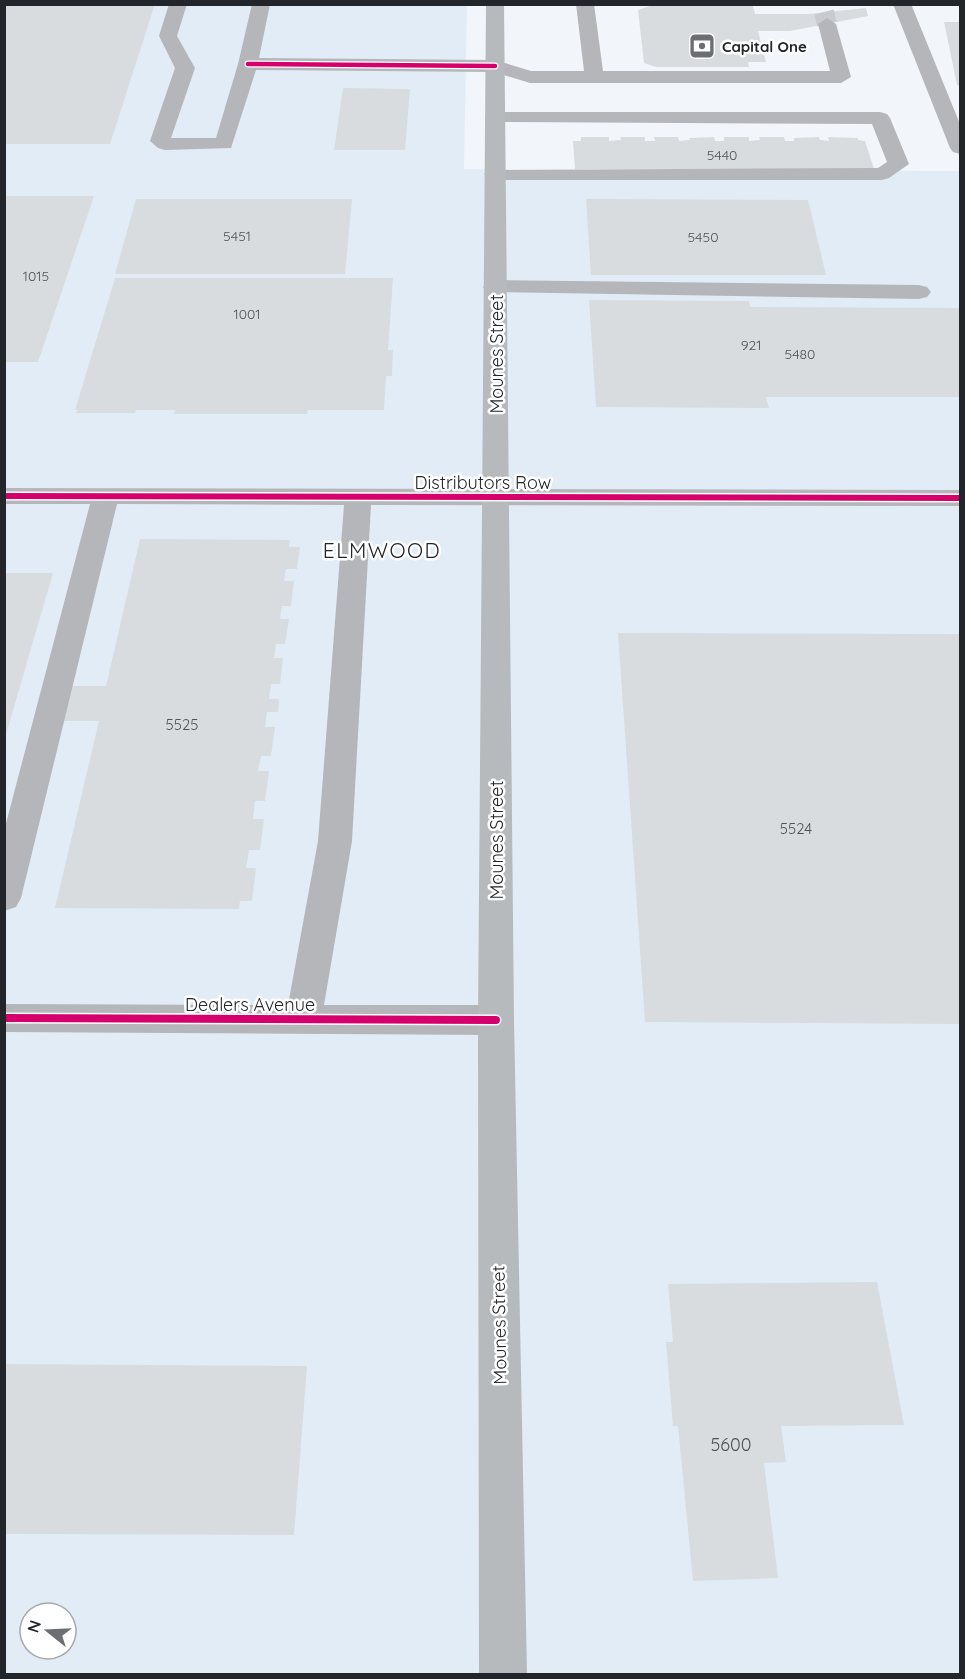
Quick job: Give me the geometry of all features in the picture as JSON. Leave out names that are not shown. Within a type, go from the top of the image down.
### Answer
[{"type":"main road","name":"Mounes Street","points":[[495,4],[496,1020],[503,1674]]},
{"type":"street","points":[[178,4],[168,36],[185,68],[160,141],[165,144],[224,144],[248,64],[261,4]]},
{"type":"street","points":[[585,4],[594,78]]},
{"type":"street","points":[[902,4],[953,112],[960,148]]},
{"type":"street","points":[[248,64],[495,66],[530,78],[841,77],[823,13]]},
{"type":"street","points":[[495,118],[880,118],[898,164],[882,174],[495,174]]},
{"type":"street","points":[[495,286],[919,292]]},
{"type":"street","name":"Distributors Row","points":[[4,496],[960,498]]},
{"type":"street","points":[[4,898],[106,496]]},
{"type":"street","points":[[303,1019],[335,841],[358,497]]},
{"type":"street","name":"Dealers Avenue","points":[[4,1018],[496,1020]]},
{"type":"shaded area","points":[[5,5],[467,5],[464,169],[960,171],[960,1674],[5,1674]]},
{"type":"building","points":[[4,4],[155,4],[110,144],[4,144]]},
{"type":"building","name":"Capital One","points":[[650,6],[753,6],[755,14],[808,14],[866,8],[868,16],[790,31],[758,31],[766,62],[748,62],[749,67],[656,67],[644,63],[638,10]]},
{"type":"building","points":[[944,22],[960,22],[960,86],[957,85]]},
{"type":"building","points":[[343,88],[410,89],[405,150],[334,150]]},
{"type":"building","points":[[581,137],[609,137],[609,141],[621,140],[620,137],[645,137],[645,141],[655,141],[654,137],[678,137],[679,141],[690,140],[689,138],[714,137],[715,141],[724,141],[724,137],[749,137],[749,141],[760,140],[759,137],[784,137],[785,141],[794,141],[794,138],[819,137],[820,140],[829,141],[828,137],[858,138],[858,140],[865,141],[874,169],[575,169],[573,141],[581,141]]},
{"type":"building","points":[[4,196],[94,196],[38,362],[4,362]]},
{"type":"building","points":[[136,199],[352,199],[345,274],[115,274]]},
{"type":"building","points":[[586,199],[808,200],[826,275],[591,275]]},
{"type":"building","points":[[115,278],[393,278],[388,350],[393,350],[392,376],[386,376],[384,410],[308,410],[307,414],[174,414],[175,410],[76,413]]},
{"type":"building","points":[[589,300],[749,301],[750,307],[960,308],[960,397],[766,397],[769,408],[596,407]]},
{"type":"building","points":[[140,539],[290,540],[289,547],[300,547],[297,569],[286,569],[284,581],[294,581],[291,606],[282,606],[280,619],[289,619],[285,644],[276,644],[274,658],[283,658],[280,684],[271,684],[269,699],[279,699],[278,712],[267,712],[265,727],[275,727],[271,756],[261,756],[258,771],[269,771],[265,801],[255,801],[253,819],[264,819],[260,850],[249,850],[246,868],[256,868],[252,901],[240,901],[239,909],[55,908],[99,721],[59,721],[67,686],[106,686]]},
{"type":"building","points":[[4,573],[53,573],[5,738],[4,738]]},
{"type":"building","points":[[618,633],[960,634],[960,1024],[645,1022]]},
{"type":"building","points":[[877,1282],[904,1425],[781,1426],[786,1462],[764,1463],[778,1578],[693,1581],[678,1426],[673,1426],[666,1342],[673,1342],[668,1284]]},
{"type":"building","points":[[4,1364],[307,1366],[294,1535],[4,1534]]},
{"type":"tunnel","points":[[824,12],[827,24]]},
{"type":"cycle path","points":[[248,64],[495,66]]},
{"type":"cycle path","points":[[4,496],[960,498]]},
{"type":"cycle path","points":[[4,1018],[496,1020]]},
{"type":"place","name":"Capital One","points":[[702,46]]},
{"type":"district","name":"ELMWOOD","points":[[382,550]]}]
